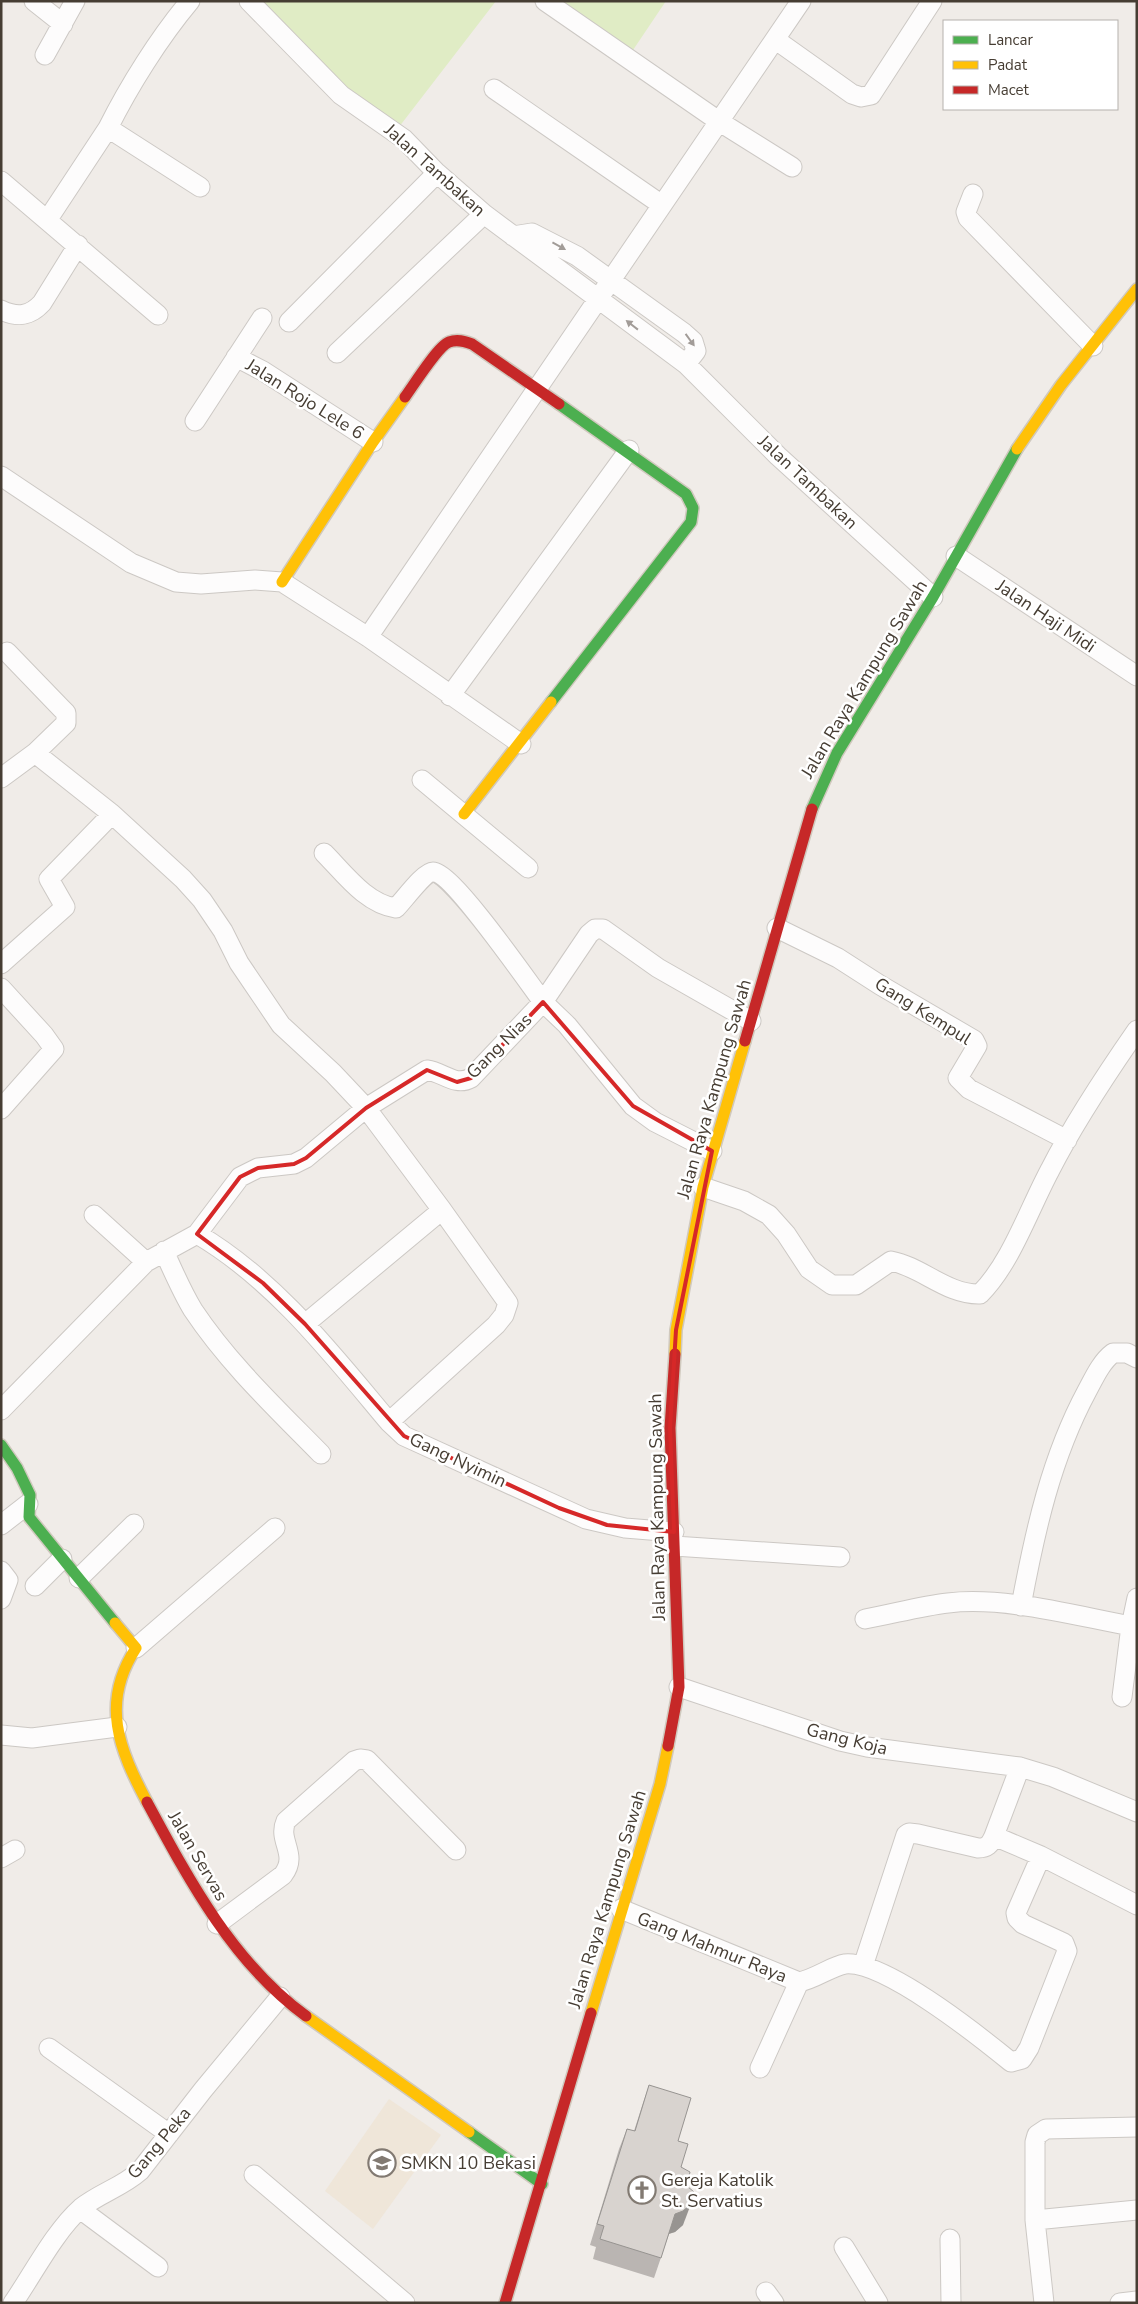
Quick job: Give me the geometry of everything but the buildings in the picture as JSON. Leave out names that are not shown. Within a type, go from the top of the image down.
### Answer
[{"type":"street","points":[[34,1],[63,24]]},
{"type":"street","points":[[44,55],[75,1]]},
{"type":"street","points":[[48,219],[108,128],[120,105],[166,33],[190,1]]},
{"type":"street","name":"Jalan Tambakan","points":[[249,1],[341,95],[404,138],[437,173],[484,214],[686,364],[778,456],[933,597]]},
{"type":"street","points":[[544,1],[720,122],[792,167]]},
{"type":"street","points":[[368,637],[801,1]]},
{"type":"street","points":[[776,40],[852,94],[862,97],[871,95],[932,1]]},
{"type":"street","points":[[494,89],[662,205]]},
{"type":"street","points":[[108,128],[200,187]]},
{"type":"street","points":[[289,322],[437,173]]},
{"type":"street","points":[[1,181],[158,314]]},
{"type":"street","points":[[973,194],[966,212],[968,218],[1093,346]]},
{"type":"street","points":[[337,353],[484,214]]},
{"type":"street","points":[[513,236],[532,233],[577,256],[684,333],[692,342],[696,351],[686,364]]},
{"type":"street","points":[[1,310],[17,315],[27,315],[35,311],[78,245]]},
{"type":"street","name":"Jalan Raya Kampung Sawah","points":[[505,2303],[542,2184],[621,1909],[660,1784],[672,1730],[679,1687],[670,1428],[676,1330],[702,1187],[814,798],[837,753],[933,597],[1020,444],[1061,385],[1137,289]]},
{"type":"street","name":"Jalan Rojo Lele 6","points":[[195,421],[262,318]]},
{"type":"street","points":[[282,582],[373,442],[434,357],[448,342],[461,340],[472,344],[629,450],[686,494],[693,503],[695,512],[690,522],[464,814]]},
{"type":"street","name":"Jalan Rojo Lele 6","points":[[236,357],[263,371],[373,442]]},
{"type":"street","points":[[450,696],[629,450]]},
{"type":"street","points":[[1,476],[131,563],[176,582],[201,584],[255,580],[282,582],[368,637],[520,744]]},
{"type":"street","name":"Jalan Haji Midi","points":[[956,556],[1137,676]]},
{"type":"street","points":[[1,778],[35,753],[66,724],[66,713],[7,652]]},
{"type":"street","points":[[35,753],[112,814],[183,879],[202,900],[223,931],[239,963],[281,1026],[333,1073],[366,1108],[508,1303],[504,1315],[496,1325],[389,1422]]},
{"type":"street","points":[[422,780],[528,868]]},
{"type":"street","points":[[1,964],[65,907],[49,879],[112,814]]},
{"type":"street","points":[[324,853],[362,890],[384,906],[396,908],[412,892],[424,875],[434,872],[445,877],[461,894],[543,1002],[589,934],[595,929],[603,929],[658,968],[751,1021]]},
{"type":"street","name":"Gang Kempul","points":[[777,928],[838,958],[974,1040],[977,1046],[958,1078],[968,1089],[1067,1140]]},
{"type":"street","points":[[1,988],[44,1035],[54,1049],[1,1110]]},
{"type":"street","name":"Gang Nias","points":[[197,1234],[240,1177],[258,1168],[294,1164],[306,1158],[366,1108],[427,1070],[437,1071],[457,1082],[465,1082],[471,1078],[543,1002],[567,1025],[633,1106],[655,1122],[712,1150]]},
{"type":"street","points":[[702,1187],[744,1201],[769,1216],[786,1234],[809,1269],[832,1286],[856,1285],[891,1261],[903,1263],[967,1294],[980,1294],[989,1284],[1024,1224],[1049,1171],[1097,1087],[1137,1030]]},
{"type":"street","points":[[305,1324],[442,1210]]},
{"type":"street","points":[[94,1215],[146,1262]]},
{"type":"street","points":[[1,1410],[146,1262],[197,1234]]},
{"type":"street","name":"Gang Nyimin","points":[[197,1234],[242,1265],[305,1324],[389,1422],[404,1436],[586,1519],[674,1539],[840,1556]]},
{"type":"street","points":[[164,1251],[192,1308],[207,1330],[244,1376],[321,1454]]},
{"type":"street","points":[[1020,1606],[1043,1499],[1066,1434],[1081,1402],[1097,1374],[1113,1353],[1127,1353],[1137,1358]]},
{"type":"street","points":[[1,1445],[24,1480],[30,1495],[28,1504],[29,1517],[136,1648],[275,1528]]},
{"type":"street","points":[[1,1525],[28,1504]]},
{"type":"street","points":[[79,1578],[134,1524]]},
{"type":"street","points":[[35,1586],[62,1559]]},
{"type":"street","points":[[1,1571],[8,1580],[1,1599]]},
{"type":"street","points":[[1122,1696],[1131,1626],[1137,1598]]},
{"type":"street","points":[[865,1619],[948,1603],[1020,1606],[1131,1626]]},
{"type":"street","name":"Jalan Servas","points":[[136,1648],[127,1661],[119,1680],[115,1703],[117,1727],[129,1768],[183,1871],[217,1924],[252,1969],[280,1998],[542,2184]]},
{"type":"street","name":"Gang Koja","points":[[679,1687],[840,1740],[867,1747],[1020,1768],[1053,1776],[1137,1812]]},
{"type":"street","points":[[1,1735],[32,1738],[117,1727]]},
{"type":"street","points":[[217,1924],[283,1875],[289,1867],[290,1856],[282,1829],[286,1821],[354,1761],[360,1759],[367,1760],[456,1850]]},
{"type":"street","points":[[863,1966],[906,1835],[909,1833],[918,1834],[978,1848],[986,1848],[991,1844],[1020,1768]]},
{"type":"street","points":[[994,1836],[1041,1856],[1137,1905]]},
{"type":"street","name":"Gang Mahmur Raya","points":[[621,1909],[799,1982],[813,1979],[843,1964],[863,1966],[880,1971],[901,1982],[1011,2062],[1022,2059],[1029,2048],[1068,1951],[1064,1944],[1023,1924],[1017,1918],[1016,1913],[1041,1856]]},
{"type":"street","points":[[760,2068],[799,1982]]},
{"type":"street","name":"Gang Peka","points":[[13,2303],[60,2234],[80,2209],[128,2182],[140,2171],[203,2090],[280,1998]]},
{"type":"street","points":[[50,2048],[169,2134]]},
{"type":"street","points":[[1044,2303],[1034,2220],[1035,2142],[1041,2130],[1137,2128]]},
{"type":"street","points":[[254,2175],[405,2303]]},
{"type":"street","points":[[80,2209],[158,2267]]},
{"type":"street","points":[[1034,2220],[1137,2210]]},
{"type":"street","points":[[950,2239],[952,2303]]},
{"type":"street","points":[[844,2247],[878,2303]]},
{"type":"street","points":[[1120,2303],[1137,2301]]},
{"type":"highlighted area","points":[[543,1002],[633,1106],[712,1151],[676,1330],[670,1428],[674,1532],[607,1525],[559,1508],[404,1436],[305,1324],[263,1283],[197,1234],[240,1177],[258,1168],[294,1164],[306,1158],[366,1108],[427,1070],[457,1082],[471,1078]]},
{"type":"shaded area","name":"SMKN 10 Bekasi","points":[[389,2099],[441,2135],[373,2229],[325,2191]]},
{"type":"green space","points":[[254,1],[496,1],[399,127],[355,100]]},
{"type":"green space","points":[[557,1],[666,1],[631,53]]},
{"type":"traffic: fast","points":[[551,702],[691,522],[693,508],[686,494],[559,404]]},
{"type":"traffic: fast","points":[[812,809],[837,753],[933,597],[1017,449]]},
{"type":"traffic: fast","points":[[1,1445],[17,1468],[30,1495],[29,1517],[115,1623]]},
{"type":"traffic: fast","points":[[469,2132],[542,2184]]},
{"type":"traffic: slow","points":[[1017,449],[1061,385],[1137,289]]},
{"type":"traffic: slow","points":[[282,582],[373,442],[405,397]]},
{"type":"traffic: slow","points":[[464,814],[551,702]]},
{"type":"traffic: slow","points":[[675,1354],[676,1330],[703,1187],[745,1041]]},
{"type":"traffic: slow","points":[[115,1623],[136,1648],[125,1668],[116,1707],[118,1726],[128,1763],[147,1802]]},
{"type":"traffic: slow","points":[[591,2013],[660,1784],[668,1746]]},
{"type":"traffic: slow","points":[[306,2016],[469,2132]]},
{"type":"traffic: jam","points":[[405,397],[444,345],[452,341],[463,341],[472,344],[559,404]]},
{"type":"traffic: jam","points":[[745,1041],[812,809]]},
{"type":"traffic: jam","points":[[668,1746],[679,1687],[670,1428],[675,1354]]},
{"type":"traffic: jam","points":[[147,1802],[179,1861],[235,1946],[280,1995],[306,2016]]},
{"type":"traffic: jam","points":[[505,2303],[591,2013]]},
{"type":"place","name":"SMKN 10 Bekasi","points":[[382,2163]]},
{"type":"place","name":"Gereja Katolik St. Servatius","points":[[642,2190]]}]
